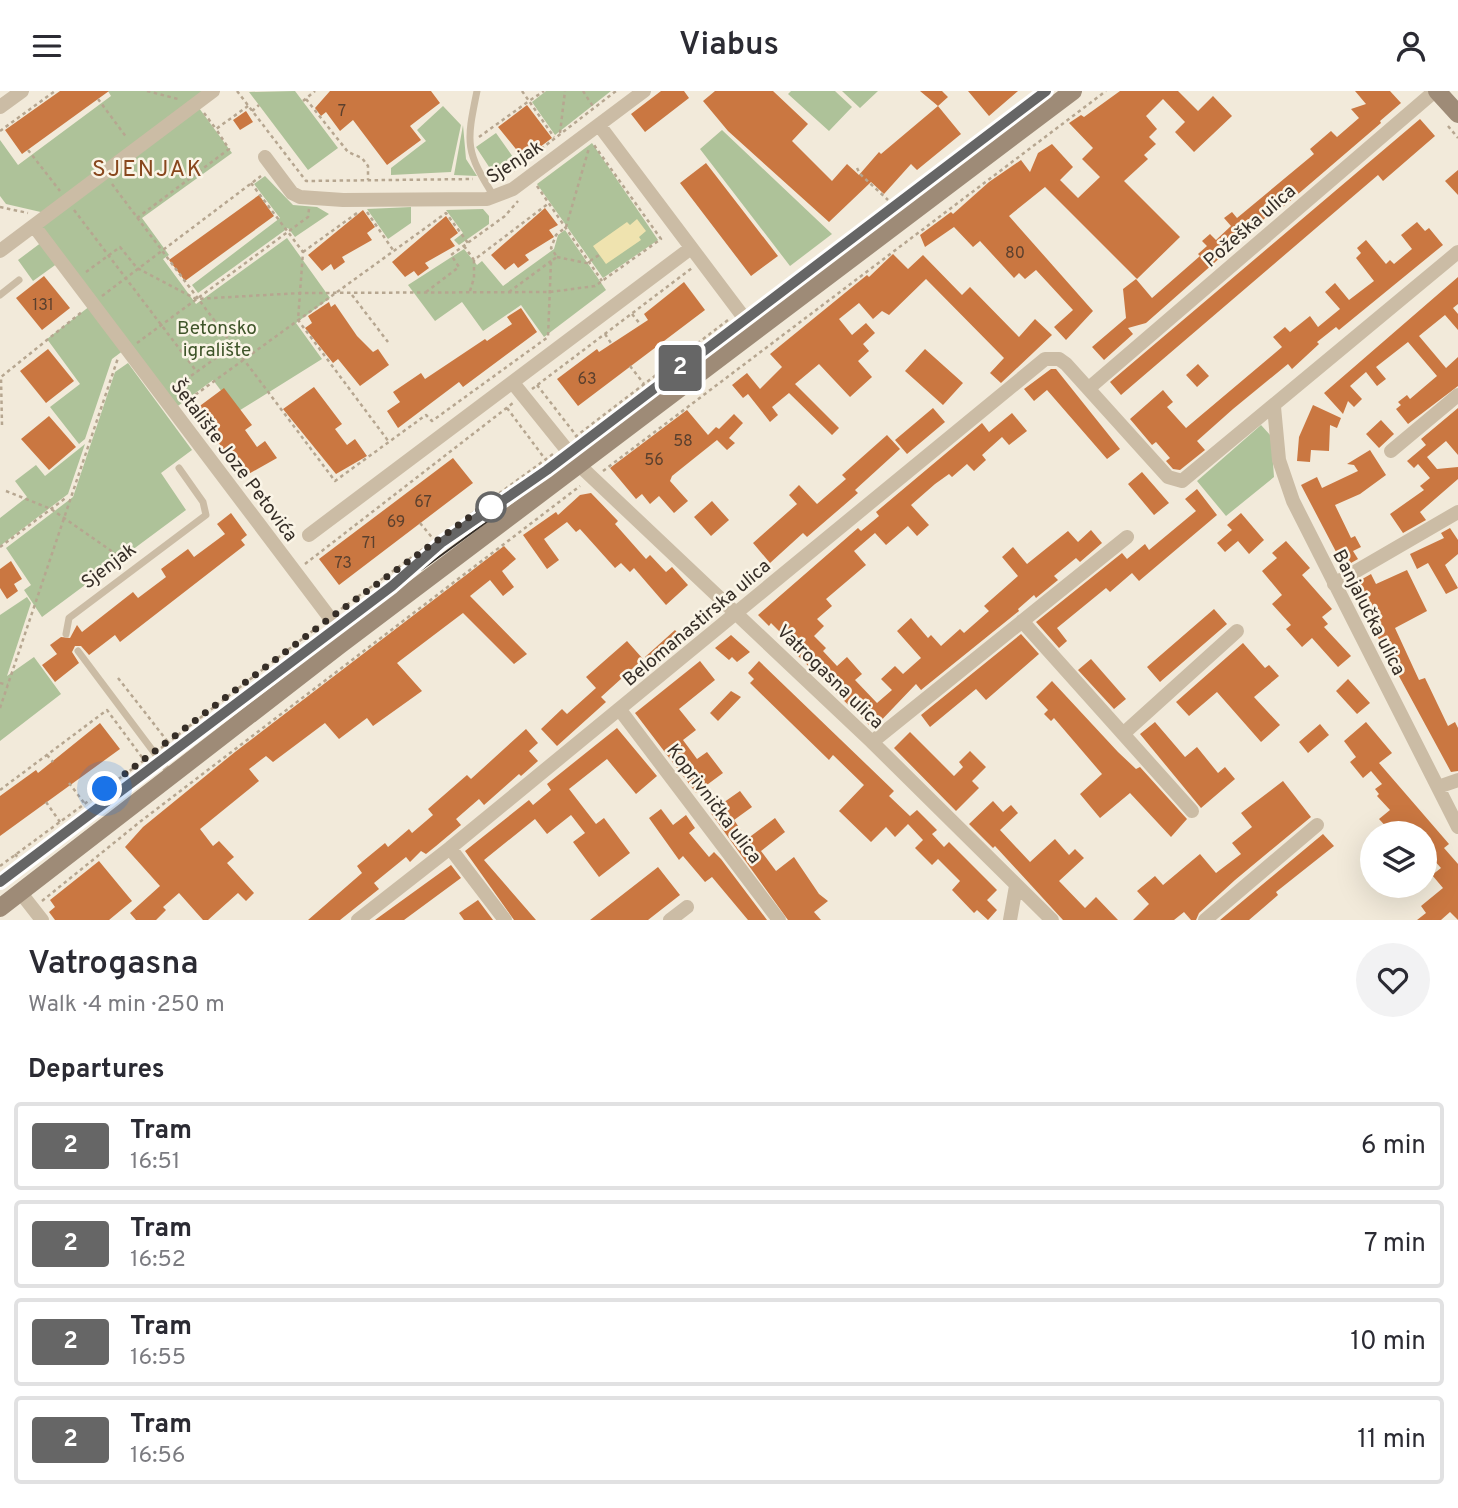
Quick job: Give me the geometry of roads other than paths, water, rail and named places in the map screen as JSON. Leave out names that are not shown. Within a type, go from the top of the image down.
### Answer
[{"type":"street","points":[[0,107],[22,91]]},
{"type":"street","points":[[0,251],[213,91]]},
{"type":"street","name":"Sjenjak","points":[[269,162],[292,193],[310,199],[418,201],[495,198],[513,189],[644,91]]},
{"type":"street","points":[[0,908],[171,775],[592,467],[754,331],[1073,91]]},
{"type":"street","points":[[1436,91],[1458,114]]},
{"type":"street","name":"Požeška ulica","points":[[1089,388],[1436,91]]},
{"type":"street","points":[[599,125],[754,331]]},
{"type":"street","name":"Šetalište Joze Petovića","points":[[40,221],[75,280],[330,618]]},
{"type":"street","points":[[309,535],[691,248]]},
{"type":"street","points":[[1089,388],[1168,477],[1182,481],[1458,252]]},
{"type":"street","name":"Belomanastirska ulica","points":[[358,920],[620,710],[1038,364],[1051,357],[1059,359],[1089,388]]},
{"type":"street","points":[[513,383],[562,447],[592,467]]},
{"type":"street","points":[[1391,451],[1458,395]]},
{"type":"street","name":"Banjalučka ulica","points":[[1274,407],[1275,437],[1284,479],[1458,827]]},
{"type":"street","name":"Vatrogasna ulica","points":[[592,467],[737,613],[1052,920]]},
{"type":"street","points":[[1334,583],[1458,512]]},
{"type":"street","points":[[872,743],[1127,537]]},
{"type":"street","points":[[1022,621],[1192,811]]},
{"type":"street","points":[[1123,734],[1237,631]]},
{"type":"street","name":"Koprivnička ulica","points":[[620,710],[779,920]]},
{"type":"street","points":[[1438,787],[1458,780]]},
{"type":"street","points":[[1205,920],[1317,825]]},
{"type":"street","points":[[450,848],[505,920]]},
{"type":"street","points":[[1010,920],[1016,886]]},
{"type":"street","points":[[20,892],[42,920]]},
{"type":"street","points":[[670,920],[687,907]]},
{"type":"lane","points":[[477,91],[468,145],[482,179],[495,198]]},
{"type":"lane","points":[[0,295],[19,280]]},
{"type":"lane","name":"Sjenjak","points":[[66,634],[69,618],[206,515],[203,502],[179,468]]},
{"type":"lane","points":[[78,651],[171,775]]},
{"type":"tram line","points":[[0,882],[392,586],[441,543],[547,470],[1046,91]]},
{"type":"tram line","name":"2","points":[[0,882],[392,586],[441,543],[547,470],[1046,91]]},
{"type":"tram line","points":[[421,570],[492,518]]},
{"type":"district","name":"SJENJAK","points":[[148,168]]},
{"type":"park label","name":"Betonsko igralište","points":[[217,338]]}]
